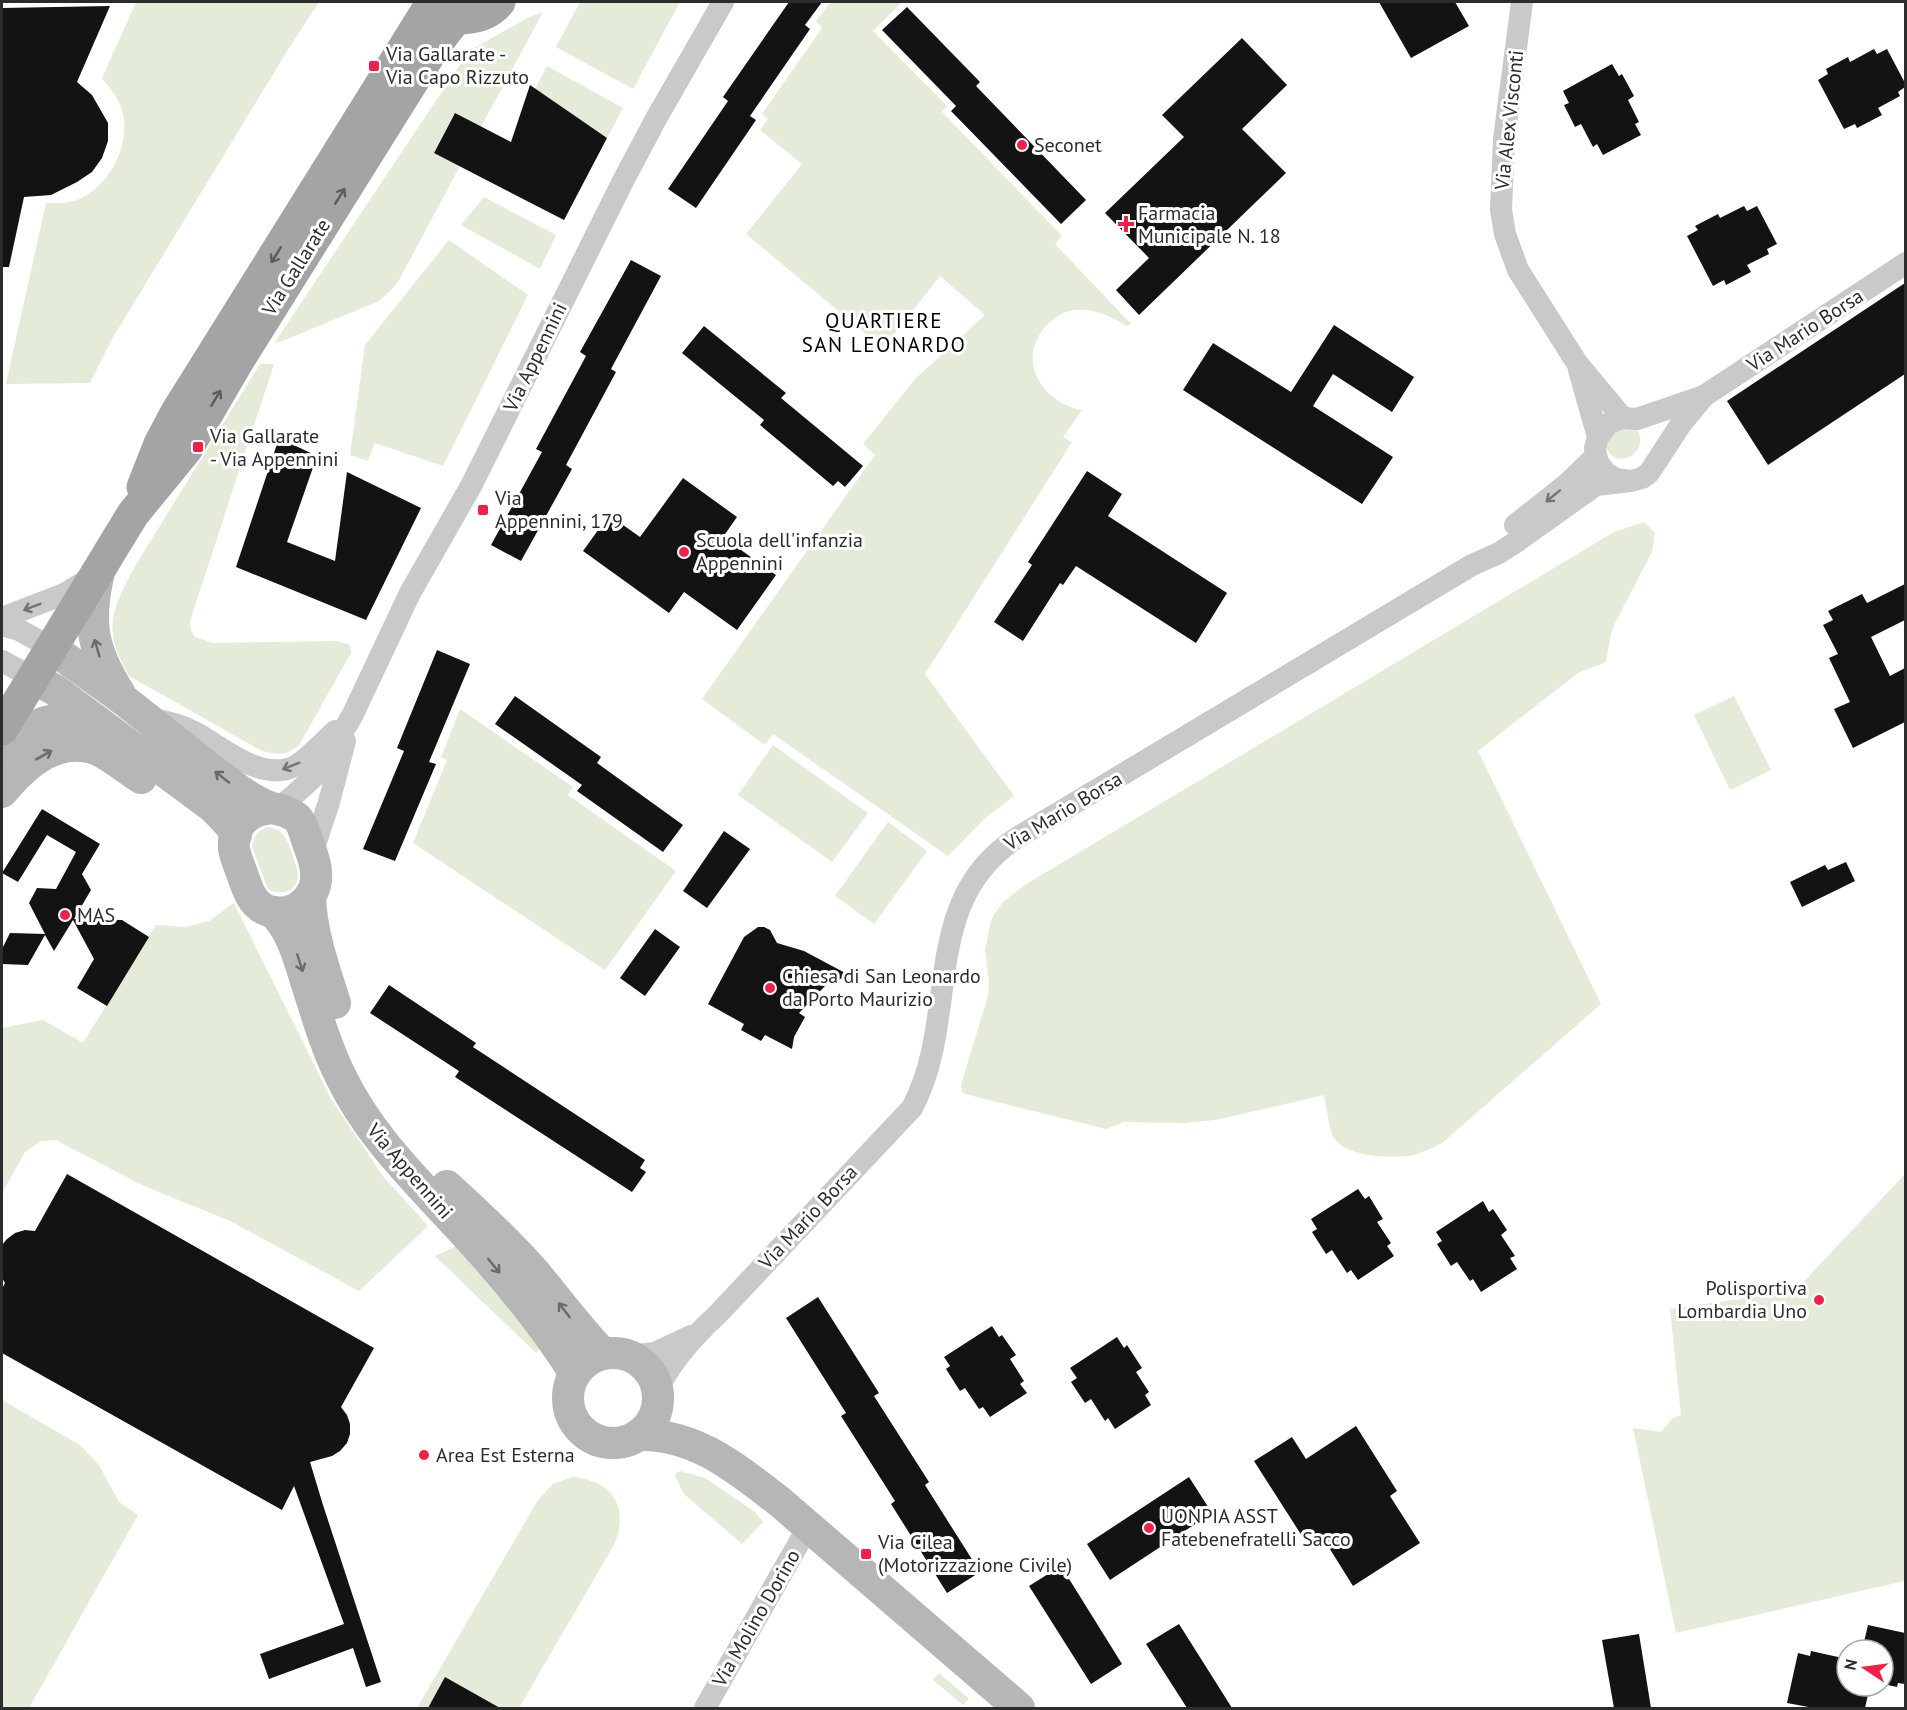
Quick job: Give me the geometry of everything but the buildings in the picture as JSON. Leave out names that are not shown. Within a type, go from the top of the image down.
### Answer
[{"type":"main road","points":[[436,9],[477,16],[499,2]]},
{"type":"main road","name":"Via Gallarate","points":[[2,729],[133,514],[160,444],[177,412],[436,9]]},
{"type":"street","name":"Via Appennini","points":[[52,648],[232,785],[272,808],[292,798],[317,774],[352,716],[410,593],[471,486],[622,183],[723,2]]},
{"type":"street","name":"Via Alex Visconti","points":[[1522,2],[1504,139],[1501,210],[1505,234],[1518,270],[1577,363],[1630,418]]},
{"type":"street","name":"Via Mario Borsa","points":[[1472,565],[1511,528],[1568,484],[1597,447],[1609,423],[1704,396],[1905,263]]},
{"type":"street","name":"Via Alex Visconti","points":[[1577,363],[1597,447]]},
{"type":"street","name":"Via Mario Borsa","points":[[657,1393],[675,1361],[702,1328],[912,1108],[923,1085],[937,1035],[950,942],[959,908],[975,877],[990,858],[1018,837],[1472,565],[1516,542],[1596,485],[1641,478],[1656,463],[1681,424],[1704,396]]},
{"type":"street","points":[[1630,418],[1650,428],[1656,437],[1659,452],[1656,463]]},
{"type":"street","points":[[1597,447],[1599,464],[1606,474],[1616,479],[1631,481]]},
{"type":"street","name":"Via Appennini","points":[[98,573],[93,596],[93,629],[102,663],[123,700]]},
{"type":"street","points":[[2,618],[64,594],[98,573]]},
{"type":"street","points":[[2,625],[19,630],[52,648]]},
{"type":"street","points":[[2,661],[55,690],[109,729],[222,816],[236,835]]},
{"type":"street","name":"Via Appennini","points":[[148,719],[169,722],[194,732],[249,763],[277,770],[287,769],[302,761],[352,716]]},
{"type":"street","name":"Via Appennini","points":[[312,854],[329,802],[352,716]]},
{"type":"street","points":[[2,750],[34,726],[54,719],[74,719],[109,729]]},
{"type":"street","points":[[2,792],[20,772],[45,754],[65,747],[78,746],[90,747],[99,751],[154,785],[196,795]]},
{"type":"street","name":"Via Appennini","points":[[575,1374],[556,1344],[489,1259],[408,1174],[372,1130],[339,1075],[293,942],[284,925],[273,912],[263,909],[250,894],[234,850],[236,835],[242,821],[249,813],[260,809],[280,809],[297,819],[302,826],[317,874],[310,896],[311,915],[335,1002],[348,1042],[363,1077],[395,1129],[437,1177],[514,1250],[578,1328],[616,1355]]},
{"type":"street","points":[[273,912],[296,909],[310,896]]},
{"type":"street","name":"Via Mario Borsa","points":[[616,1355],[644,1355],[666,1348],[702,1328]]},
{"type":"street","points":[[699,1447],[673,1419],[657,1393],[652,1377],[646,1368],[616,1355],[586,1362],[575,1374],[569,1390],[569,1407],[576,1423],[586,1434],[596,1439],[615,1443],[638,1435],[663,1435],[699,1447],[755,1483],[1019,1708]]},
{"type":"street","points":[[638,1435],[651,1420],[656,1408],[657,1393]]},
{"type":"street","name":"Via Molino Dorino","points":[[705,1708],[808,1527]]},
{"type":"green space","points":[[136,2],[319,2],[112,339],[90,383],[6,384],[46,203],[71,202],[90,193],[109,174],[121,149],[124,136],[122,110],[116,97],[102,78]]},
{"type":"green space","points":[[580,2],[680,2],[633,89],[556,47]]},
{"type":"green space","points":[[831,2],[902,2],[873,31],[947,106],[942,112],[1062,236],[1055,244],[1131,324],[1127,326],[1096,312],[1075,310],[1063,313],[1047,325],[1033,351],[1033,365],[1044,389],[1067,406],[1082,410],[1063,437],[1072,442],[925,674],[1014,796],[984,819],[948,856],[773,734],[765,745],[702,699],[875,455],[863,444],[915,379],[985,315],[940,276],[883,348],[746,234],[802,164],[760,130],[768,119],[762,114],[822,28],[816,21]]},
{"type":"green space","points":[[543,12],[481,127],[454,114],[434,152],[460,166],[399,280],[379,301],[280,342],[275,342],[469,51],[529,17]]},
{"type":"green space","points":[[547,66],[623,108],[607,138],[535,89]]},
{"type":"green space","points":[[484,197],[556,235],[540,269],[461,225]]},
{"type":"green space","points":[[449,240],[528,295],[443,466],[375,443],[368,461],[350,455],[365,345]]},
{"type":"green space","points":[[260,364],[274,364],[190,621],[195,637],[213,643],[338,641],[350,645],[351,653],[299,745],[282,754],[262,751],[129,676],[115,646],[113,633],[115,608],[135,566]]},
{"type":"green space","points":[[1636,427],[1640,438],[1639,447],[1633,454],[1626,458],[1611,455],[1606,446],[1605,432]]},
{"type":"green space","points":[[1644,522],[1655,533],[1652,552],[1615,623],[1606,662],[1578,673],[1478,751],[1601,1004],[1442,1143],[1416,1154],[1399,1157],[1367,1155],[1346,1148],[1333,1136],[1324,1095],[1215,1120],[1185,1123],[1124,1122],[1106,1129],[962,1092],[961,1085],[988,996],[989,982],[985,950],[990,925],[993,916],[1003,902],[1028,883],[1614,532]]},
{"type":"green space","points":[[1734,696],[1771,770],[1730,790],[1694,715]]},
{"type":"green space","points":[[460,709],[573,787],[568,795],[676,871],[605,970],[413,843],[447,760],[441,757]]},
{"type":"green space","points":[[773,745],[868,813],[832,862],[738,795]]},
{"type":"green space","points":[[888,822],[927,851],[874,924],[835,896]]},
{"type":"green space","points":[[268,827],[283,834],[295,862],[297,882],[287,892],[268,889],[252,847],[257,834]]},
{"type":"green space","points":[[234,903],[331,1099],[383,1176],[428,1226],[359,1291],[230,1221],[144,1186],[56,1140],[41,1141],[25,1152],[2,1193],[2,1028],[43,1020],[83,1043],[156,925],[186,927],[209,921]]},
{"type":"green space","points":[[1905,1174],[1905,1581],[1676,1633],[1633,1428],[1661,1432],[1673,1418],[1681,1415],[1670,1309],[1795,1291]]},
{"type":"green space","points":[[463,1243],[543,1345],[536,1353],[435,1256]]},
{"type":"green space","points":[[2,1400],[80,1445],[99,1465],[119,1502],[138,1515],[29,1708],[2,1708]]},
{"type":"green space","points":[[680,1471],[705,1478],[755,1512],[763,1522],[742,1544],[684,1494],[675,1476]]},
{"type":"green space","points":[[572,1477],[586,1479],[606,1489],[618,1506],[619,1529],[615,1543],[519,1708],[417,1708],[538,1500],[553,1484]]},
{"type":"green space","points":[[939,1673],[969,1699],[963,1705],[933,1680]]},
{"type":"place","name":"Via Gallarate - Via Capo Rizzuto","points":[[374,66]]},
{"type":"place","name":"Seconet","points":[[1022,145]]},
{"type":"place","name":"Farmacia Municipale N. 18","points":[[1126,224]]},
{"type":"place","name":"Via Gallarate - Via Appennini","points":[[198,447]]},
{"type":"place","name":"Via Appennini, 179","points":[[483,510]]},
{"type":"place","name":"Scuola dell'infanzia Appennini","points":[[684,552]]},
{"type":"place","name":"MAS","points":[[65,915]]},
{"type":"place","name":"Chiesa di San Leonardo da Porto Maurizio","points":[[770,988]]},
{"type":"place","name":"Polisportiva Lombardia Uno","points":[[1819,1300]]},
{"type":"place","name":"Area Est Esterna","points":[[424,1455]]},
{"type":"place","name":"UONPIA ASST Fatebenefratelli Sacco","points":[[1149,1528]]},
{"type":"place","name":"Via Cilea (Motorizzazione Civile)","points":[[866,1554]]},
{"type":"district","name":"QUARTIERE SAN LEONARDO","points":[[884,332]]}]
